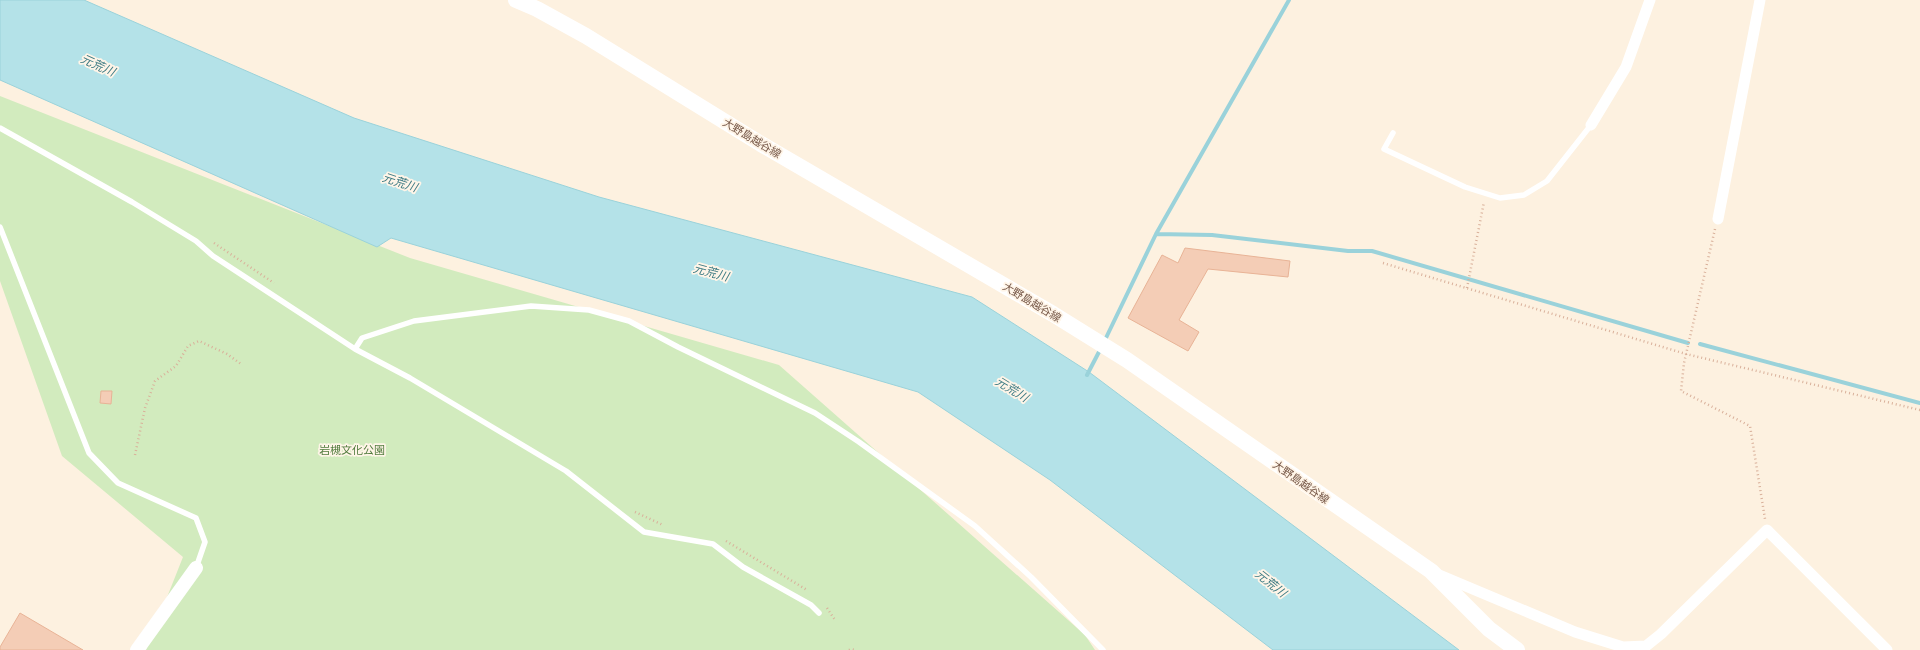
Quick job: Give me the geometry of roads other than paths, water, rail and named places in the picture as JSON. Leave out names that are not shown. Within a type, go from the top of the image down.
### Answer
[{"type":"main road","name":"大野島越谷線","points":[[516,0],[586,36],[761,144],[1053,314],[1127,360],[1431,571],[1489,629],[1517,650]]},
{"type":"street","points":[[1591,125],[1626,67],[1650,0]]},
{"type":"street","points":[[1718,219],[1760,0]]},
{"type":"street","points":[[1431,571],[1575,632],[1623,647],[1646,646],[1662,634],[1767,530],[1887,650]]},
{"type":"street","points":[[137,650],[196,568]]},
{"type":"lane","points":[[1392,133],[1384,149],[1465,186],[1500,198],[1524,196],[1547,181],[1591,125]]},
{"type":"lane","points":[[0,128],[132,202],[196,241],[212,256],[355,349],[410,378],[566,471],[644,532],[713,544],[743,567],[811,605],[819,613]]},
{"type":"lane","points":[[0,227],[89,453],[118,483],[196,518],[205,542],[196,568]]},
{"type":"lane","points":[[355,349],[362,338],[414,321],[531,306],[589,310],[629,322],[815,413],[859,442],[975,526],[1031,577],[1103,650]]},
{"type":"water","name":"元荒川","points":[[0,0],[84,0],[354,118],[599,197],[972,297],[1089,372],[1459,650],[1273,650],[1050,480],[918,392],[391,238],[377,247],[0,80]]},
{"type":"waterway","points":[[1104,342],[1156,234],[1289,0]]},
{"type":"waterway","points":[[1156,234],[1212,235],[1348,251],[1372,251],[1688,343]]},
{"type":"waterway","points":[[1700,344],[1920,403]]},
{"type":"waterway","points":[[1087,375],[1101,348]]},
{"type":"park label","name":"岩槻文化公園","points":[[352,450]]}]
